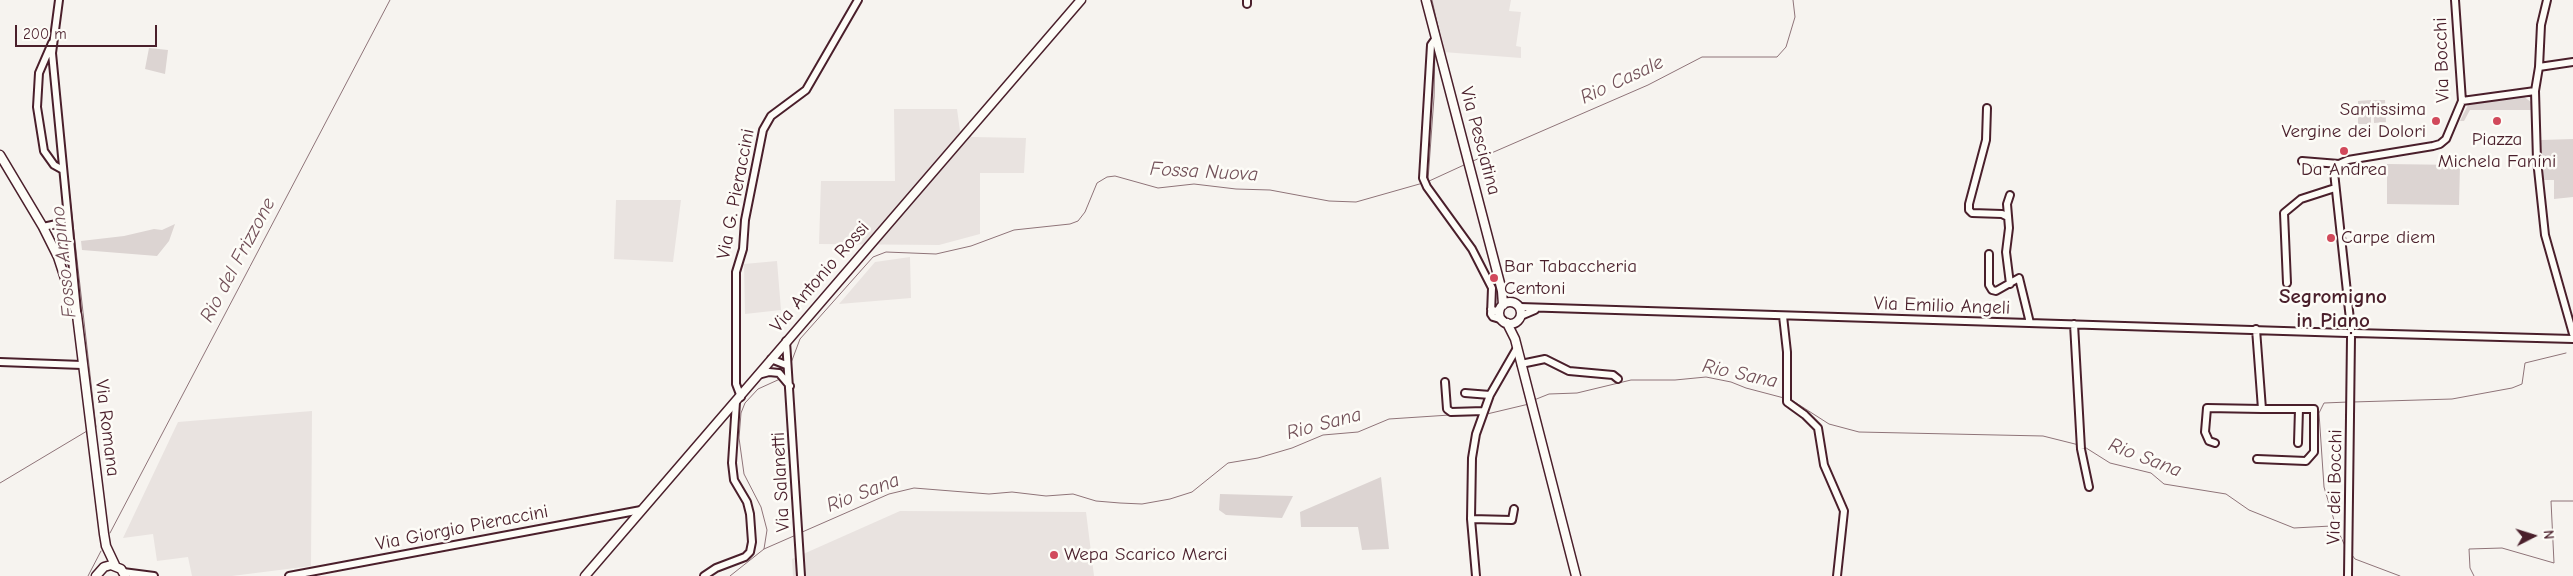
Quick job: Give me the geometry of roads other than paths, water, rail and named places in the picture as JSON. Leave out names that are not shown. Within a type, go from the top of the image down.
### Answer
[{"type":"main road","name":"Via Antonio Rossi","points":[[585,576],[1081,0]]},
{"type":"main road","name":"Via Pesciatina","points":[[1426,0],[1502,290],[1504,305],[1500,315],[1517,348],[1576,576]]},
{"type":"main road","name":"Via Romana","points":[[0,155],[44,227],[58,257],[78,314],[82,365],[106,546]]},
{"type":"main road","name":"Via Pesciatina","points":[[1504,305],[1519,315],[1514,339]]},
{"type":"main road","points":[[1505,322],[1519,315]]},
{"type":"main road","points":[[106,546],[114,565],[124,574]]},
{"type":"main road","points":[[104,567],[106,546]]},
{"type":"main road","points":[[96,575],[104,567],[114,565]]},
{"type":"street","points":[[59,0],[53,40],[55,87],[78,314]]},
{"type":"street","name":"Via G. Pieraccini","points":[[704,576],[716,568],[745,557],[750,552],[752,542],[747,502],[734,480],[732,463],[738,399],[736,384],[736,272],[743,249],[745,220],[763,130],[771,116],[806,90],[858,0]]},
{"type":"street","name":"Via Bocchi","points":[[2339,164],[2348,160],[2440,144],[2454,124],[2462,101],[2455,0]]},
{"type":"street","points":[[2547,0],[2541,25],[2539,67],[2535,91],[2537,160],[2545,235],[2573,334]]},
{"type":"street","points":[[1436,38],[1431,45],[1424,181],[1472,249],[1492,288],[1493,300],[1491,309],[1493,317],[1505,322]]},
{"type":"street","points":[[53,40],[39,73],[37,107],[44,151],[54,165],[63,170]]},
{"type":"street","points":[[2539,67],[2573,62]]},
{"type":"street","points":[[2462,101],[2535,91]]},
{"type":"street","points":[[1987,108],[1986,140],[1969,210],[1972,213],[2002,214],[2008,217]]},
{"type":"street","points":[[2302,161],[2339,164],[2334,172],[2335,188],[2351,333]]},
{"type":"street","points":[[2287,283],[2284,213],[2301,199],[2335,188]]},
{"type":"street","points":[[2010,195],[2007,204],[2006,252],[2010,284]]},
{"type":"street","points":[[44,227],[61,222],[65,217],[67,206]]},
{"type":"street","points":[[1989,254],[1989,285],[1992,290],[2010,284],[2019,278],[2022,283],[2030,323]]},
{"type":"street","points":[[1491,309],[1495,311],[1504,305]]},
{"type":"street","name":"Via Emilio Angeli","points":[[1519,315],[1536,310],[2573,339]]},
{"type":"street","points":[[1783,316],[1787,352],[1787,399],[1818,428],[1824,465],[1844,512],[1837,576]]},
{"type":"street","points":[[2074,324],[2081,446],[2089,487]]},
{"type":"street","points":[[2256,329],[2262,409]]},
{"type":"street","name":"Via dei Bocchi","points":[[2348,576],[2352,403],[2351,333]]},
{"type":"street","name":"Via Salanetti","points":[[786,341],[786,365],[790,387],[801,576]]},
{"type":"street","points":[[1476,576],[1471,519],[1472,458],[1483,414],[1490,395],[1517,348]]},
{"type":"street","points":[[771,359],[786,365]]},
{"type":"street","points":[[771,359],[790,387]]},
{"type":"street","points":[[1521,364],[1545,359],[1569,371],[1614,375],[1618,379]]},
{"type":"street","points":[[0,362],[82,365]]},
{"type":"street","points":[[758,375],[769,372],[779,373]]},
{"type":"street","points":[[1445,382],[1447,409],[1451,412],[1483,414]]},
{"type":"street","points":[[1465,392],[1490,395]]},
{"type":"street","points":[[2215,443],[2209,441],[2205,432],[2208,408],[2314,409],[2314,452],[2306,460],[2257,459]]},
{"type":"street","points":[[2298,443],[2299,409]]},
{"type":"street","points":[[1471,519],[1512,520],[1514,508]]},
{"type":"street","name":"Via Giorgio Pieraccini","points":[[289,576],[641,510]]},
{"type":"street","points":[[124,574],[154,576]]},
{"type":"waterway","name":"Rio del Frizzone","points":[[110,533],[390,0]]},
{"type":"waterway","points":[[1432,0],[1441,40]]},
{"type":"waterway","name":"Rio Casale","points":[[1473,161],[1648,85],[1702,57],[1777,57],[1786,47],[1795,17],[1793,0]]},
{"type":"waterway","points":[[1428,180],[1434,97],[1435,47]]},
{"type":"waterway","name":"Fosso Arpino","points":[[61,118],[96,427]]},
{"type":"waterway","name":"Rio Casale","points":[[1427,182],[1464,165]]},
{"type":"waterway","name":"Fossa Nuova","points":[[791,363],[800,339],[873,257],[886,252],[936,254],[971,246],[1014,230],[1070,224],[1078,221],[1085,212],[1097,183],[1107,177],[1115,176],[1158,188],[1194,184],[1236,189],[1270,190],[1329,201],[1356,202],[1423,183]]},
{"type":"waterway","name":"Rio Sana","points":[[2353,402],[2452,399],[2512,388],[2522,384],[2525,363],[2566,353]]},
{"type":"waterway","name":"Rio Sana","points":[[1534,400],[1549,394],[1577,393],[1631,380],[1675,380],[1706,377],[1731,382],[1784,398]]},
{"type":"waterway","name":"Fossa Nuova","points":[[730,576],[764,549],[767,530],[761,507],[744,474],[739,438],[741,413],[745,403],[758,389],[780,379]]},
{"type":"waterway","name":"Rio Sana","points":[[1790,399],[1829,424],[1859,432],[2043,436],[2079,445]]},
{"type":"waterway","name":"Rio Sana","points":[[2083,446],[2110,463],[2151,473],[2164,484],[2226,494],[2249,510],[2294,528],[2331,526],[2334,520],[2324,487],[2319,413],[2324,403],[2349,402]]},
{"type":"waterway","name":"Rio Sana","points":[[1487,414],[1529,404]]},
{"type":"waterway","name":"Rio Sana","points":[[800,533],[889,494],[914,488],[989,494],[1012,492],[1046,496],[1073,494],[1096,501],[1142,504],[1170,499],[1192,492],[1228,463],[1258,458],[1292,448],[1323,435],[1358,432],[1389,419],[1450,415]]},
{"type":"waterway","name":"Fosso Arpino","points":[[0,483],[87,431]]},
{"type":"waterway","points":[[2474,576],[2470,568],[2469,549],[2502,548],[2554,563],[2551,501],[2573,501]]},
{"type":"waterway","points":[[2332,527],[2338,531],[2346,548]]},
{"type":"waterway","name":"Rio Sana","points":[[764,549],[796,535]]},
{"type":"waterway","points":[[88,576],[101,551]]},
{"type":"waterway","points":[[2352,555],[2355,559],[2400,576]]},
{"type":"place","name":"Santissima Vergine dei Dolori","points":[[2436,121]]},
{"type":"place","name":"Piazza Michela Fanini","points":[[2497,121]]},
{"type":"place","name":"Da Andrea","points":[[2344,151]]},
{"type":"place","name":"Carpe diem","points":[[2331,238]]},
{"type":"place","name":"Bar Tabaccheria Centoni","points":[[1494,278]]},
{"type":"place","name":"Wepa Scarico Merci","points":[[1054,555]]},
{"type":"district","name":"Segromigno in Piano","points":[[2333,309]]}]
